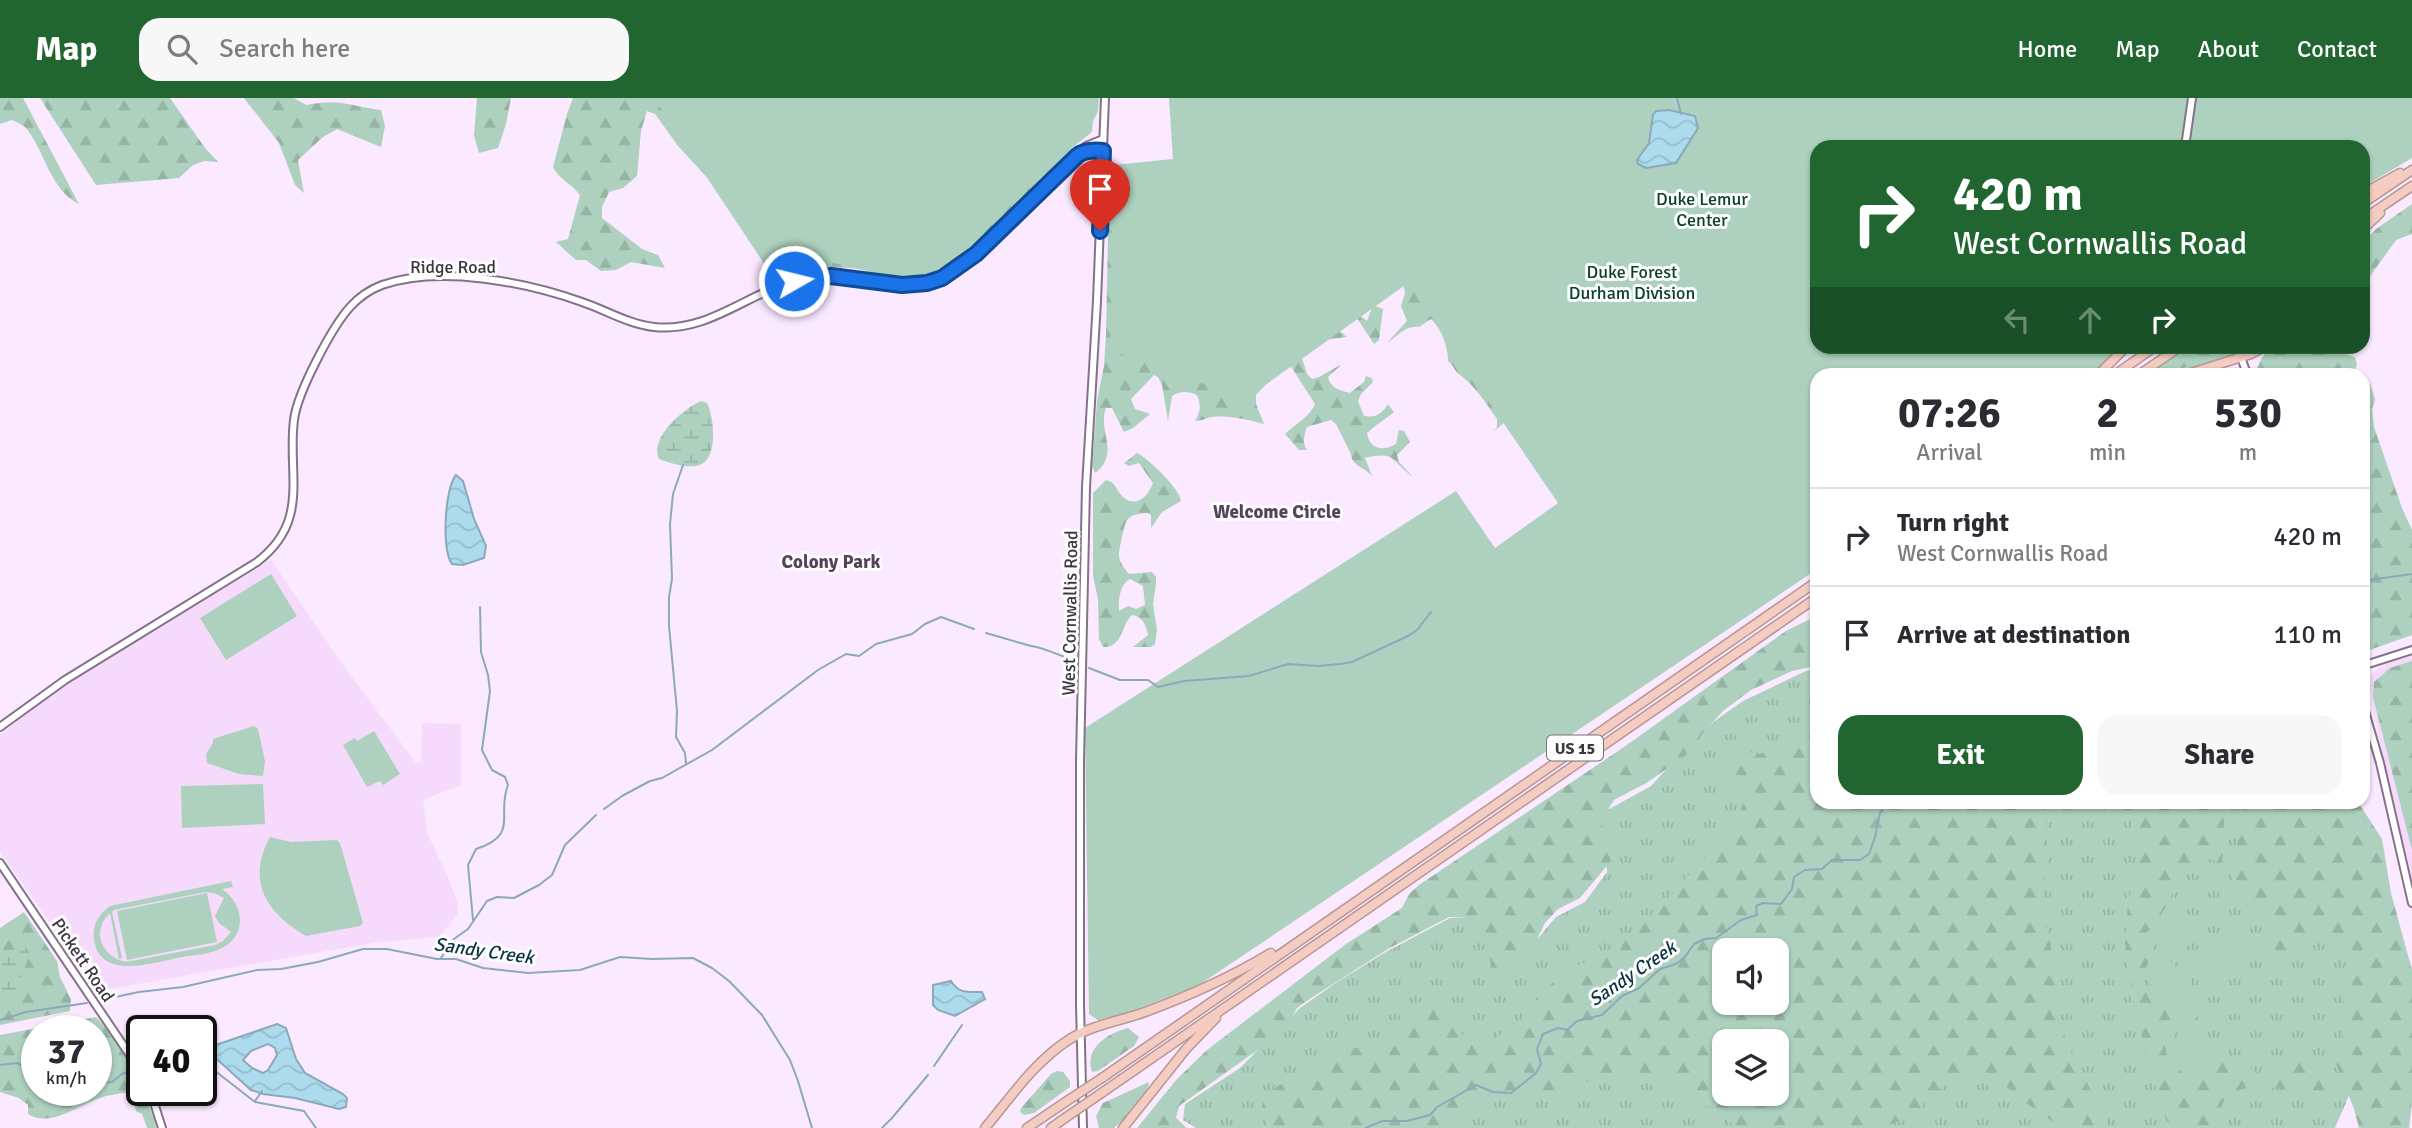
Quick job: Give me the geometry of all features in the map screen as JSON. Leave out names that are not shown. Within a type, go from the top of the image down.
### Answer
[{"type":"highway","points":[[2370,190],[2412,168]]},
{"type":"highway","points":[[2370,198],[2412,168]]},
{"type":"highway","points":[[2370,214],[2412,186]]},
{"type":"highway","points":[[2370,222],[2401,193]]},
{"type":"highway","points":[[2105,368],[2119,354]]},
{"type":"highway","points":[[2125,368],[2145,354]]},
{"type":"highway","points":[[2149,368],[2169,354]]},
{"type":"highway","points":[[2208,368],[2249,354]]},
{"type":"highway","name":"US 15","points":[[1027,1128],[1810,586]]},
{"type":"highway","name":"US 15","points":[[1051,1128],[1810,602]]},
{"type":"highway","points":[[985,1128],[1040,1063],[1056,1048],[1081,1032],[1144,1013],[1211,986],[1334,916]]},
{"type":"highway","points":[[1124,1128],[1186,1049],[1226,1007]]},
{"type":"street","name":"West Cornwallis Road","points":[[1083,1128],[1079,821],[1086,486],[1105,98]]},
{"type":"street","points":[[2186,140],[2192,98]]},
{"type":"street","name":"Ridge Road","points":[[0,727],[65,680],[257,562],[275,546],[285,527],[294,497],[294,419],[299,402],[343,316],[358,299],[374,289],[394,282],[431,278],[502,281],[564,295],[633,323],[668,328],[702,322],[778,286],[802,279],[831,276],[892,285],[927,283],[942,278],[967,262],[1086,146],[1103,139]]},
{"type":"street","points":[[1082,152],[1103,151]]},
{"type":"street","points":[[2239,354],[2245,368]]},
{"type":"street","points":[[2370,663],[2412,650]]},
{"type":"street","points":[[2370,727],[2381,763],[2412,903]]},
{"type":"street","name":"Pickett Road","points":[[0,863],[126,1049]]},
{"type":"street","points":[[155,1106],[162,1128]]},
{"type":"shaded area","points":[[271,560],[343,665],[416,763],[421,762],[422,723],[461,724],[461,785],[423,800],[427,833],[447,875],[458,904],[458,913],[439,937],[378,942],[98,991],[0,852],[0,735],[45,698],[98,663]]},
{"type":"shaded area","points":[[2412,656],[2412,879],[2370,689],[2370,675],[2381,666]]},
{"type":"green space","points":[[0,98],[23,98],[79,204],[69,198],[54,180],[26,128],[12,120],[0,124]]},
{"type":"green space","points":[[40,98],[170,98],[218,162],[204,161],[193,165],[179,178],[96,185]]},
{"type":"green space","points":[[244,98],[294,98],[306,105],[336,102],[381,110],[385,126],[381,147],[337,129],[323,137],[298,160],[304,193],[295,185],[279,143]]},
{"type":"green space","points":[[477,98],[511,98],[498,148],[479,153],[474,135]]},
{"type":"green space","points":[[573,98],[1099,98],[1098,111],[1088,132],[1005,215],[963,253],[941,266],[919,274],[803,266],[782,272],[773,269],[715,186],[678,146],[655,114],[647,111],[641,131],[637,176],[623,188],[609,192],[602,207],[602,218],[642,249],[658,255],[665,268],[631,262],[616,270],[601,271],[586,260],[576,260],[556,242],[568,239],[580,195],[553,167]]},
{"type":"green space","points":[[654,98],[1094,98],[1092,132],[1034,181],[964,252],[927,275],[914,278],[809,260],[791,262],[773,277]]},
{"type":"green space","name":"Duke Forest Durham Division","points":[[1169,98],[2412,98],[2412,158],[2370,183],[2370,140],[1810,140],[1810,354],[2113,354],[2099,368],[1810,368],[1810,574],[1196,987],[1101,1022],[1089,1014],[1085,728],[1456,491],[1495,548],[1558,503],[1408,283],[1233,408],[1221,390],[1110,350],[1114,165],[1173,159]]},
{"type":"green space","points":[[1117,186],[1387,245],[1507,420],[1493,432],[1497,427],[1497,419],[1475,389],[1448,361],[1444,338],[1431,319],[1419,327],[1406,329],[1387,343],[1407,321],[1401,306],[1405,293],[1403,283],[1357,313],[1367,321],[1373,305],[1383,309],[1379,340],[1374,344],[1355,315],[1335,327],[1347,337],[1324,340],[1301,355],[1307,374],[1312,379],[1342,364],[1328,377],[1334,387],[1343,391],[1350,393],[1364,382],[1366,376],[1372,378],[1373,382],[1358,401],[1364,416],[1378,414],[1388,404],[1394,412],[1367,433],[1368,438],[1377,448],[1386,448],[1396,444],[1399,430],[1404,431],[1410,442],[1397,455],[1399,462],[1412,476],[1392,458],[1383,456],[1365,458],[1372,476],[1354,462],[1336,424],[1331,420],[1307,427],[1304,445],[1307,450],[1299,450],[1285,434],[1306,417],[1315,404],[1292,368],[1287,365],[1256,395],[1256,404],[1264,424],[1225,417],[1195,421],[1200,408],[1197,395],[1184,392],[1172,396],[1168,421],[1162,385],[1154,375],[1131,399],[1135,409],[1150,414],[1133,428],[1124,432],[1112,408],[1106,408],[1104,425],[1108,450],[1103,465],[1095,473],[1092,466],[1097,401],[1104,366],[1106,335],[1109,187]]},
{"type":"green space","points":[[2412,204],[2412,234],[2396,240],[2370,276],[2370,235]]},
{"type":"green space","points":[[2178,354],[2181,354],[2170,361],[2194,364],[2215,358],[2217,354],[2232,354],[2195,368],[2157,368]]},
{"type":"green space","points":[[2181,354],[2217,354],[2215,358],[2182,368],[2168,368],[2170,361]]},
{"type":"green space","points":[[2265,354],[2345,354],[2355,357],[2357,364],[2356,368],[2258,368]]},
{"type":"green space","points":[[2370,383],[2375,399],[2372,409],[2374,427],[2412,530],[2412,635],[2370,650]]},
{"type":"green space","points":[[701,401],[707,403],[713,426],[711,452],[707,459],[697,466],[686,466],[659,459],[657,451],[663,434],[685,410]]},
{"type":"green space","points":[[1137,453],[1142,456],[1170,482],[1181,501],[1162,512],[1151,528],[1151,515],[1148,513],[1128,519],[1121,543],[1120,561],[1129,574],[1152,572],[1156,577],[1153,604],[1157,630],[1155,644],[1151,647],[1133,647],[1148,635],[1143,622],[1132,615],[1114,644],[1103,647],[1099,639],[1098,599],[1093,576],[1093,493],[1106,480],[1114,484],[1127,500],[1136,501],[1148,493],[1153,483],[1139,463],[1129,466],[1124,463]],"holes":[[[1130,579],[1143,586],[1145,605],[1136,609],[1128,606],[1119,611],[1120,593],[1127,581]]]},
{"type":"green space","points":[[271,574],[297,616],[226,660],[200,618]]},
{"type":"green space","points":[[1810,619],[1810,667],[1792,671],[1751,690],[1723,711],[1702,734],[1693,750],[1648,782],[1614,800],[1605,814],[1602,828],[1611,839],[1616,855],[1580,898],[1558,909],[1545,923],[1533,947],[1513,969],[1491,978],[1489,953],[1479,932],[1468,918],[1449,917],[1388,949],[1297,1008],[1280,1037],[1179,1106],[1176,1118],[1187,1128],[1137,1128],[1177,1079],[1207,1050],[1346,944],[1402,908],[1409,894],[1419,885],[1624,747],[1786,631]]},
{"type":"green space","points":[[2412,661],[2412,850],[2373,697],[2374,682],[2390,668]]},
{"type":"green space","points":[[1810,670],[1810,809],[2325,809],[2368,931],[2356,1079],[2335,1128],[1196,1128],[1183,1120],[1185,1104],[1240,1068],[1300,1008],[1384,953],[1450,918],[1469,918],[1509,960],[1540,936],[1556,917],[1585,902],[1607,872],[1604,837],[1595,823],[1602,813],[1651,786],[1691,742],[1743,701]]},
{"type":"green space","points":[[254,726],[258,729],[265,761],[263,776],[239,774],[207,763],[206,754],[213,739]]},
{"type":"green space","points":[[374,731],[400,774],[383,785],[380,781],[367,787],[343,745],[355,738],[357,741]]},
{"type":"green space","points":[[1810,738],[1810,809],[2046,809],[2047,861],[2041,909],[2050,941],[2059,1016],[2067,1044],[2110,1128],[2062,1128],[2019,1098],[1991,1074],[1971,1072],[1945,1085],[1912,1114],[1884,1128],[1736,1128],[1717,1108],[1696,1104],[1690,1100],[1662,1072],[1642,1076],[1630,1073],[1609,1083],[1585,1082],[1564,1092],[1545,1096],[1487,1090],[1471,1094],[1463,1115],[1462,1128],[1269,1127],[1261,1112],[1264,1095],[1292,1077],[1324,1067],[1341,1052],[1380,1041],[1403,1020],[1442,1003],[1455,1019],[1467,1043],[1500,1035],[1522,1018],[1563,973],[1614,946],[1643,925],[1706,857],[1738,814],[1744,802],[1737,784],[1719,781],[1727,765],[1748,752],[1759,754]]},
{"type":"green space","points":[[263,784],[265,824],[182,828],[181,786]]},
{"type":"green space","points":[[2124,809],[2225,809],[2222,867],[2212,859],[2199,860],[2178,874],[2167,905],[2147,933],[2153,948],[2142,981],[2177,1019],[2177,1032],[2165,1046],[2168,1059],[2186,1076],[2193,1074],[2224,1051],[2261,1075],[2282,1070],[2297,1062],[2311,1066],[2326,1081],[2325,1091],[2314,1098],[2283,1089],[2246,1088],[2227,1097],[2206,1128],[2174,1128],[2166,1120],[2133,1000],[2125,943],[2128,903],[2137,857],[2130,838],[2132,822]]},
{"type":"green space","points":[[2242,809],[2363,809],[2382,839],[2391,893],[2412,970],[2412,1102],[2409,1128],[2359,1128],[2329,1047],[2342,1038],[2345,1011],[2340,987],[2351,974],[2341,949],[2328,936],[2313,936],[2296,955],[2282,961],[2272,956],[2269,947],[2276,937],[2274,925],[2263,908],[2246,905],[2230,896]]},
{"type":"green space","points":[[270,837],[291,842],[337,840],[363,923],[360,926],[306,936],[280,917],[264,894],[260,882],[263,853]]},
{"type":"green space","points":[[231,881],[233,887],[222,889],[235,902],[240,918],[237,934],[232,941],[214,951],[144,965],[117,965],[106,961],[98,952],[94,939],[97,920],[110,906]],"holes":[[[206,892],[224,898],[215,916],[219,923],[231,932],[215,945],[126,962],[117,959],[110,955],[101,942],[101,928],[110,913],[119,959],[122,958],[112,912],[114,910]]]},
{"type":"green space","points":[[207,893],[217,942],[127,960],[117,911]]},
{"type":"green space","points":[[24,912],[57,961],[60,977],[71,999],[70,1011],[50,1015],[21,1015],[21,1021],[0,1025],[0,928]]},
{"type":"green space","points":[[2180,913],[2198,937],[2179,954],[2175,953],[2157,932]]},
{"type":"green space","points":[[2243,931],[2261,952],[2239,970],[2221,951]]},
{"type":"green space","points":[[2206,943],[2225,965],[2202,985],[2194,972],[2183,962]]},
{"type":"green space","points":[[25,946],[30,953],[16,992],[0,997],[0,950]]},
{"type":"green space","points":[[2170,960],[2210,1006],[2186,1026],[2147,980]]},
{"type":"green space","points":[[1128,1028],[1139,1037],[1134,1046],[1098,1071],[1092,1072],[1090,1063],[1095,1049],[1106,1038]]},
{"type":"green space","points":[[2190,1030],[2209,1054],[2186,1073],[2167,1050]]},
{"type":"green space","points":[[21,1031],[21,1100],[0,1092],[0,1035]]},
{"type":"green space","points":[[112,1036],[126,1058],[126,1093],[114,1094]]},
{"type":"green space","points":[[1063,1072],[1070,1081],[1070,1087],[1034,1113],[1024,1115],[1020,1112],[1051,1074]]},
{"type":"green space","points":[[1149,1082],[1141,1101],[1125,1118],[1114,1128],[1099,1128],[1096,1116],[1103,1103]]},
{"type":"green space","points":[[28,1106],[82,1106],[45,1119],[28,1114]]},
{"type":"green space","points":[[135,1106],[148,1106],[156,1128],[147,1128],[142,1114],[136,1111]]},
{"type":"water","points":[[1669,110],[1695,116],[1698,128],[1676,163],[1646,168],[1638,164],[1637,160],[1649,143],[1653,115],[1656,111]]},
{"type":"water","points":[[456,475],[463,481],[474,519],[486,546],[484,558],[463,565],[452,564],[446,546],[447,505]]},
{"type":"water","points":[[951,981],[961,990],[982,992],[985,999],[955,1016],[938,1010],[933,1005],[933,985]]},
{"type":"water","points":[[277,1024],[286,1028],[296,1059],[305,1073],[343,1094],[347,1098],[346,1107],[339,1109],[251,1090],[217,1059],[217,1045]],"holes":[[[268,1044],[275,1048],[277,1055],[268,1070],[263,1073],[243,1060],[251,1051]]]},
{"type":"waterway","points":[[1677,98],[1681,114]]},
{"type":"waterway","points":[[683,465],[673,494],[670,524],[672,579],[669,626],[677,711],[676,737],[685,753],[686,764]]},
{"type":"waterway","name":"Sandy Creek","points":[[2370,580],[2412,574]]},
{"type":"waterway","points":[[473,920],[468,865],[476,849],[490,843],[502,831],[508,785],[505,777],[492,770],[482,750],[490,691],[481,652],[480,607]]},
{"type":"waterway","points":[[1089,668],[1120,680],[1148,680],[1158,687],[1184,681],[1249,676],[1288,664],[1340,664],[1352,662],[1408,636],[1417,630],[1431,612]]},
{"type":"waterway","points":[[604,809],[622,796],[650,781],[662,778],[712,750],[818,670],[846,654],[859,656],[876,644],[912,634],[941,617],[974,629]]},
{"type":"waterway","points":[[986,633],[1075,661]]},
{"type":"waterway","name":"Sandy Creek","points":[[1366,1128],[1382,1121],[1407,1121],[1430,1115],[1437,1107],[1476,1085],[1493,1092],[1511,1093],[1536,1073],[1541,1064],[1537,1049],[1543,1034],[1558,1028],[1567,1030],[1577,1021],[1602,1015],[1622,996],[1639,988],[1660,969],[1676,964],[1694,944],[1704,939],[1716,938],[1741,920],[1757,915],[1756,906],[1763,903],[1781,904],[1792,889],[1794,877],[1805,870],[1822,869],[1832,860],[1860,860],[1869,854],[1883,809]]},
{"type":"waterway","points":[[441,958],[454,939],[468,929],[487,901],[497,897],[514,898],[552,875],[565,845],[596,815]]},
{"type":"waterway","name":"Sandy Creek","points":[[101,1000],[183,987],[257,970],[281,969],[318,962],[363,949],[387,949],[437,959],[456,959],[483,968],[528,973],[580,970],[620,957],[693,958],[729,981],[762,1015],[790,1060],[812,1128]]},
{"type":"waterway","name":"Sandy Creek","points":[[0,1020],[26,1012],[87,1003]]},
{"type":"waterway","points":[[934,1066],[962,1025]]},
{"type":"waterway","points":[[0,1065],[21,1065]]},
{"type":"waterway","points":[[112,1082],[126,1072]]},
{"type":"waterway","points":[[217,1072],[255,1102],[304,1111],[316,1128]]},
{"type":"waterway","points":[[882,1128],[928,1075]]},
{"type":"waterway","points":[[255,1101],[262,1091]]},
{"type":"district","name":"Welcome Circle","points":[[1277,511]]},
{"type":"district","name":"Colony Park","points":[[831,561]]},
{"type":"route","points":[[794,281],[831,276],[902,285],[927,283],[942,278],[976,254],[1082,152],[1103,151],[1100,231]]},
{"type":"park label","name":"Duke Lemur Center","points":[[1702,209]]}]
